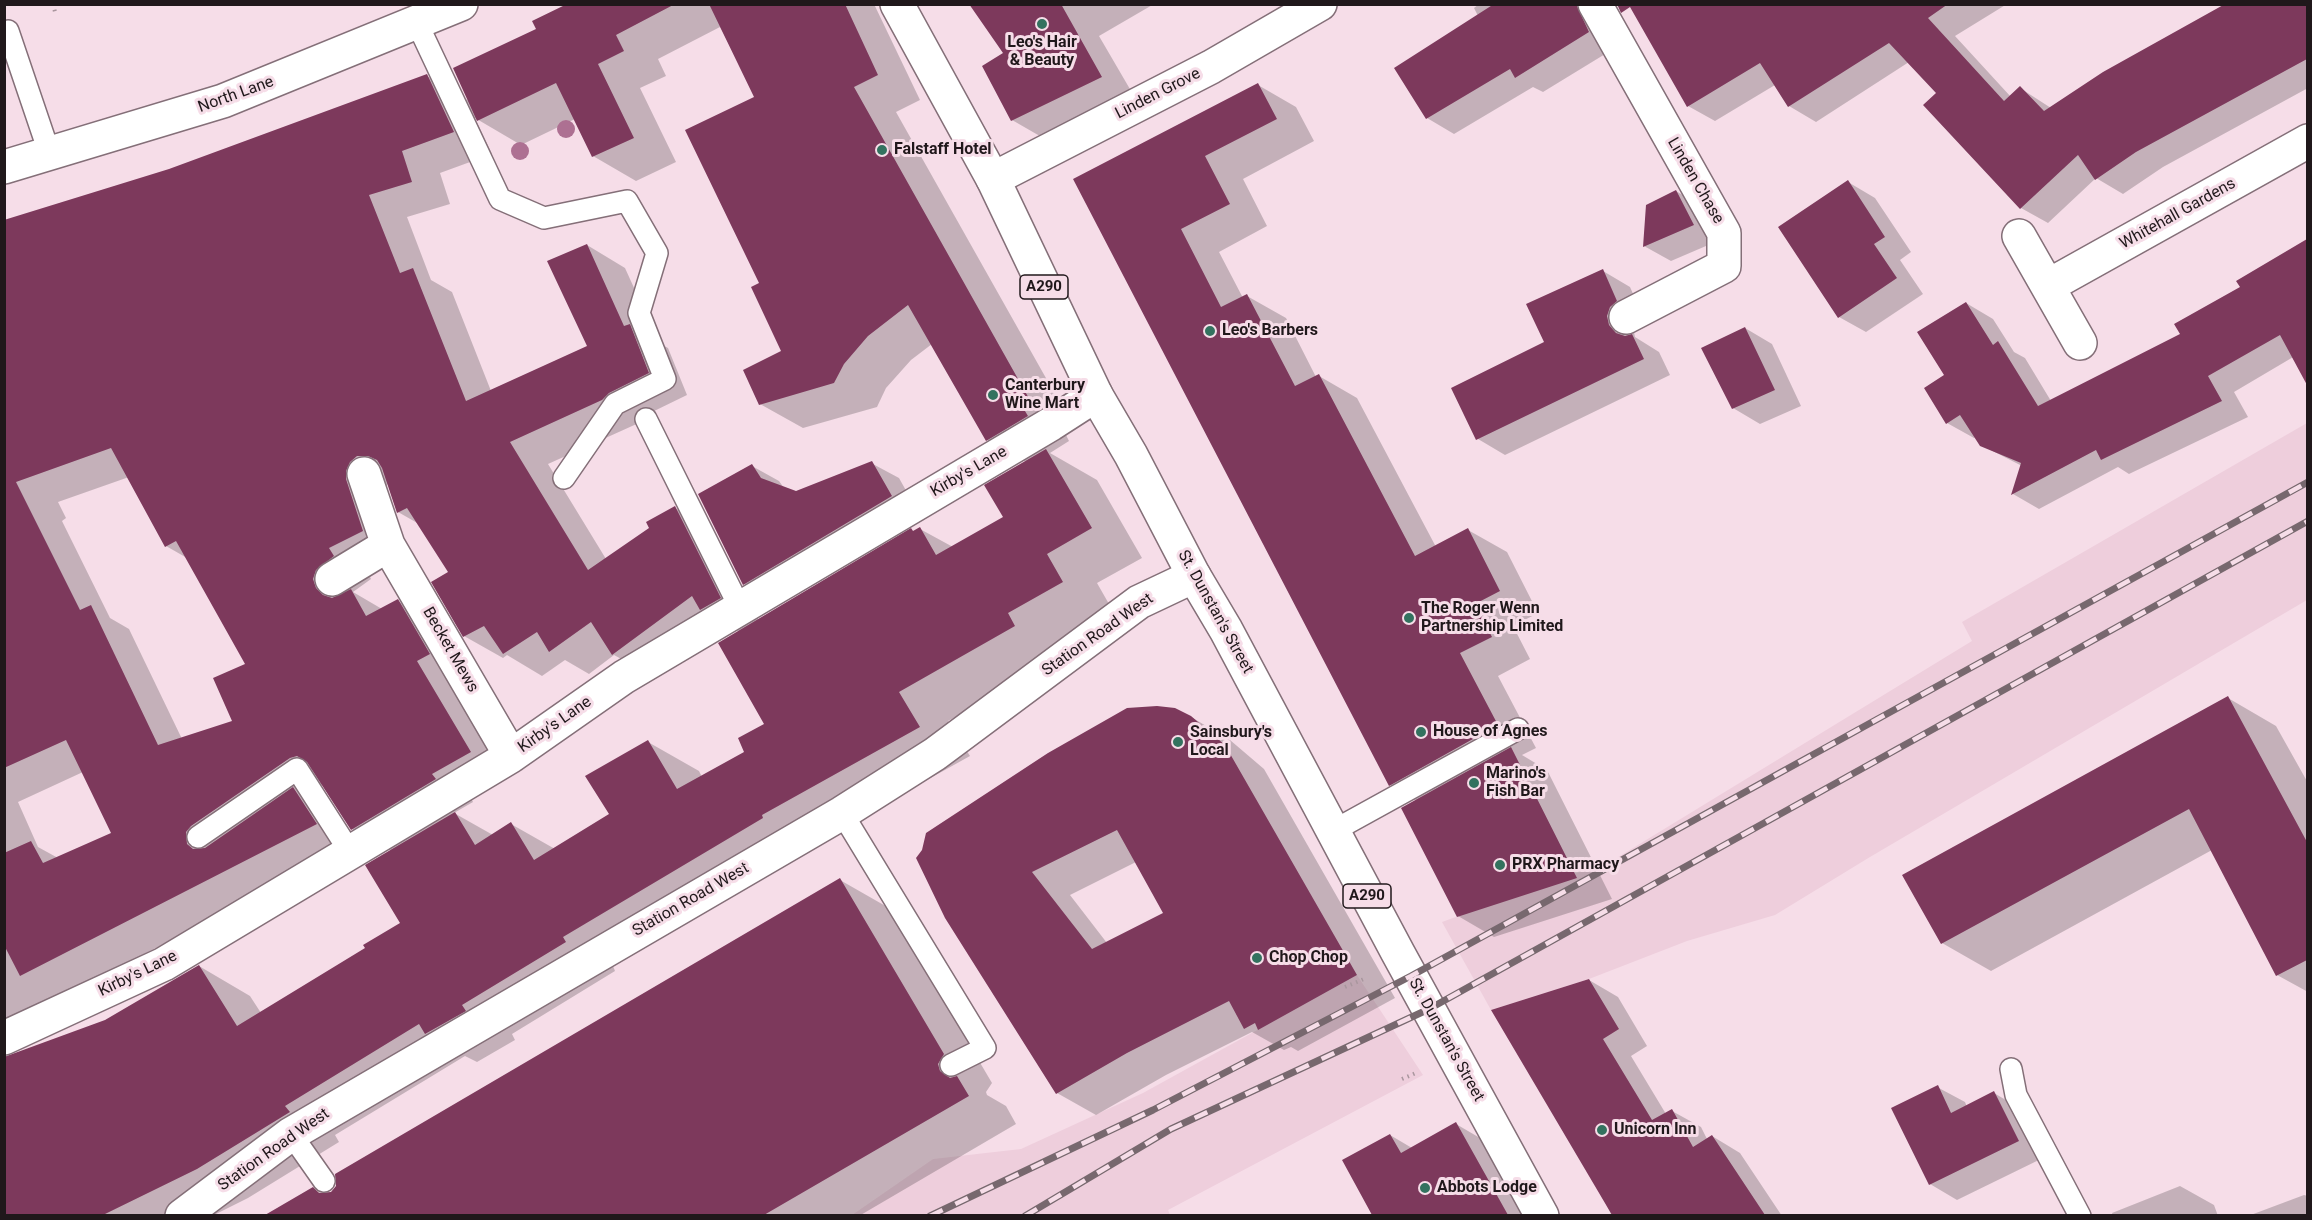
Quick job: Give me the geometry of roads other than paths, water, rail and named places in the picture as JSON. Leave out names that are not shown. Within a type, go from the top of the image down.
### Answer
[{"type":"street","name":"North Lane","points":[[4,167],[223,102],[461,4]]},
{"type":"street","name":"St. Dunstan's Street","points":[[897,4],[993,179],[1096,395],[1131,455],[1194,576],[1226,630],[1542,1215]]},
{"type":"street","name":"Linden Grove","points":[[993,179],[1211,67],[1320,4]]},
{"type":"street","name":"Linden Chase","points":[[1595,4],[1725,233],[1724,266],[1626,317]]},
{"type":"street","name":"Whitehall Gardens","points":[[2048,286],[2307,141]]},
{"type":"street","points":[[2019,236],[2080,343]]},
{"type":"street","name":"Kirby's Lane","points":[[6,1032],[164,964],[511,756],[624,677],[1051,424],[1096,395]]},
{"type":"street","name":"Becket Mews","points":[[364,474],[388,545],[511,756]]},
{"type":"street","points":[[332,579],[388,545]]},
{"type":"street","name":"Station Road West","points":[[182,1215],[291,1134],[842,813],[935,754],[1139,602],[1194,576]]},
{"type":"lane","points":[[417,23],[500,199],[543,218],[627,201],[657,253],[639,313],[665,379],[615,404],[564,478]]},
{"type":"lane","points":[[8,31],[50,155]]},
{"type":"lane","points":[[646,419],[740,608]]},
{"type":"lane","points":[[1333,831],[1518,729]]},
{"type":"lane","points":[[198,837],[297,769],[350,852]]},
{"type":"lane","points":[[842,813],[985,1048],[951,1065]]},
{"type":"lane","points":[[2011,1069],[2016,1095],[2080,1215]]},
{"type":"lane","points":[[291,1134],[324,1181]]},
{"type":"railway","points":[[930,1216],[1153,1110],[1411,976],[2308,482]]},
{"type":"railway","points":[[1025,1216],[1171,1129],[1429,1009],[2308,521]]},
{"type":"place","name":"Leo's Hair & Beauty","points":[[1042,24]]},
{"type":"place","name":"Falstaff Hotel","points":[[882,150]]},
{"type":"place","name":"Leo's Barbers","points":[[1210,331]]},
{"type":"place","name":"Canterbury Wine Mart","points":[[993,395]]},
{"type":"place","name":"The Roger Wenn Partnership Limited","points":[[1409,618]]},
{"type":"place","name":"House of Agnes","points":[[1421,732]]},
{"type":"place","name":"Sainsbury's Local","points":[[1178,742]]},
{"type":"place","name":"Marino's Fish Bar","points":[[1474,783]]},
{"type":"place","name":"PRX Pharmacy","points":[[1500,865]]},
{"type":"place","name":"Chop Chop","points":[[1257,958]]},
{"type":"place","name":"Unicorn Inn","points":[[1602,1130]]},
{"type":"place","name":"Abbots Lodge","points":[[1425,1188]]}]
